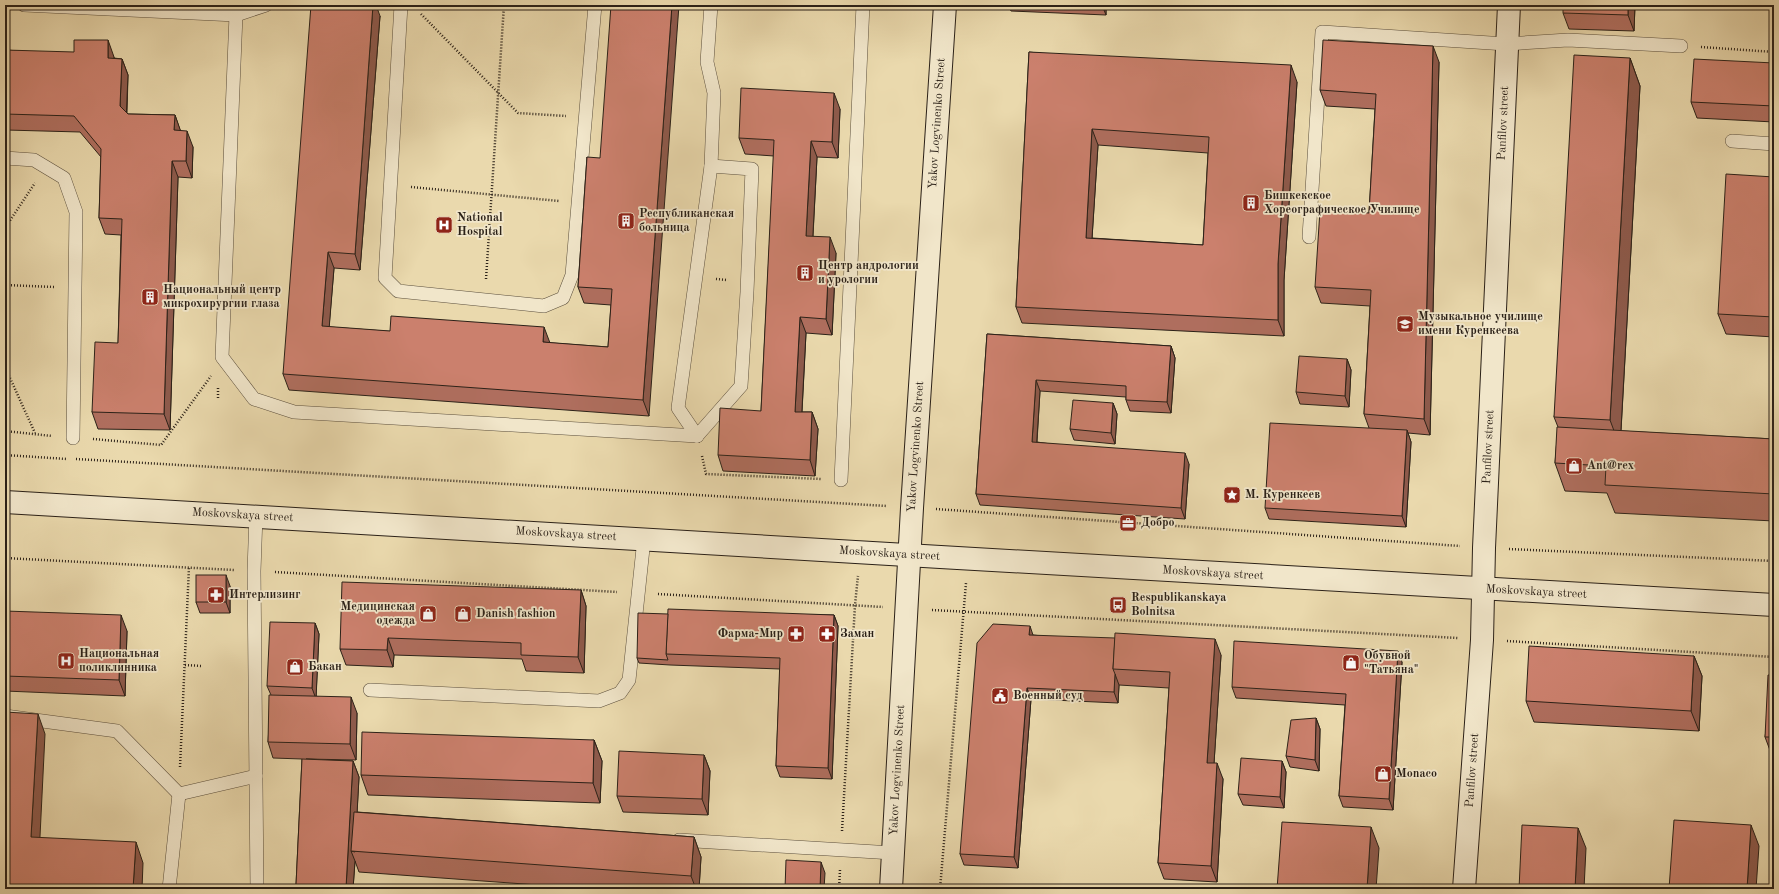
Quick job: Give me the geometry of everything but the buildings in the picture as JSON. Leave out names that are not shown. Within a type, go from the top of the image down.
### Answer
[{"type":"main road","name":"Yakov Logvinenko Street","points":[[891,889],[910,554],[945,5]]},
{"type":"main road","name":"Panfilov street","points":[[1464,889],[1482,640],[1484,548],[1506,44],[1509,5]]},
{"type":"main road","name":"Moskovskaya street","points":[[5,502],[256,515],[1484,590],[1774,605]]},
{"type":"lane","points":[[24,5],[236,16],[266,5]]},
{"type":"lane","points":[[401,5],[385,278],[398,291],[544,306],[563,298],[572,275],[595,5]]},
{"type":"lane","points":[[697,436],[678,408],[711,166],[714,93],[707,62],[710,5]]},
{"type":"lane","points":[[841,480],[863,5]]},
{"type":"lane","points":[[236,16],[222,357],[254,399],[294,412],[697,436]]},
{"type":"lane","points":[[1308,237],[1322,32],[1506,44],[1568,40],[1681,46]]},
{"type":"lane","points":[[1732,141],[1774,144]]},
{"type":"lane","points":[[5,158],[34,160],[64,178],[76,212],[73,438]]},
{"type":"lane","points":[[697,436],[741,386],[748,277],[752,169],[711,166]]},
{"type":"lane","points":[[256,515],[254,571],[257,889]]},
{"type":"lane","points":[[370,690],[599,700],[620,692],[629,680],[644,539]]},
{"type":"lane","points":[[5,716],[117,731],[179,794]]},
{"type":"lane","points":[[179,794],[256,776]]},
{"type":"lane","points":[[169,889],[179,794]]},
{"type":"lane","points":[[668,839],[893,853]]},
{"type":"path","points":[[484,300],[504,5]]},
{"type":"path","points":[[418,11],[518,113],[586,117]]},
{"type":"path","points":[[1681,46],[1774,52]]},
{"type":"path","points":[[5,228],[46,167]]},
{"type":"path","points":[[390,185],[492,194],[578,204]]},
{"type":"path","points":[[5,286],[75,287]]},
{"type":"path","points":[[5,367],[36,434]]},
{"type":"path","points":[[5,431],[161,445],[210,376],[237,378]]},
{"type":"path","points":[[697,436],[706,474],[841,480]]},
{"type":"path","points":[[839,889],[855,605],[860,553]]},
{"type":"path","points":[[940,889],[968,558]]},
{"type":"path","points":[[179,794],[189,568]]},
{"type":"path","points":[[185,665],[202,666]]},
{"type":"place","name":"Бишкекское Хореографическое Училище","points":[[1251,203]]},
{"type":"place","name":"Республиканская больница","points":[[626,221]]},
{"type":"place","name":"National Hospital","points":[[444,225]]},
{"type":"place","name":"Центр андрологии и урологии","points":[[805,273]]},
{"type":"place","name":"Национальный центр микрохирургии глаза","points":[[150,297]]},
{"type":"place","name":"Музыкальное училище имени Куренкеева","points":[[1405,324]]},
{"type":"place","name":"Ant@rex","points":[[1574,466]]},
{"type":"place","name":"М. Куренкеев","points":[[1232,495]]},
{"type":"place","name":"Добро","points":[[1128,523]]},
{"type":"place","name":"Интерлизинг","points":[[216,595]]},
{"type":"place","name":"Respublikanskaya Bolnitsa","points":[[1118,605]]},
{"type":"place","name":"Медицинская одежда","points":[[428,614]]},
{"type":"place","name":"Danish fashion","points":[[463,614]]},
{"type":"place","name":"Фарма-Мир","points":[[796,634]]},
{"type":"place","name":"Заман","points":[[827,634]]},
{"type":"place","name":"Национальная поликлинника","points":[[66,661]]},
{"type":"place","name":"Обувной \"Татьяна\"","points":[[1351,663]]},
{"type":"place","name":"Бакан","points":[[295,667]]},
{"type":"place","name":"Военный суд","points":[[1000,696]]},
{"type":"place","name":"Monaco","points":[[1383,774]]}]
